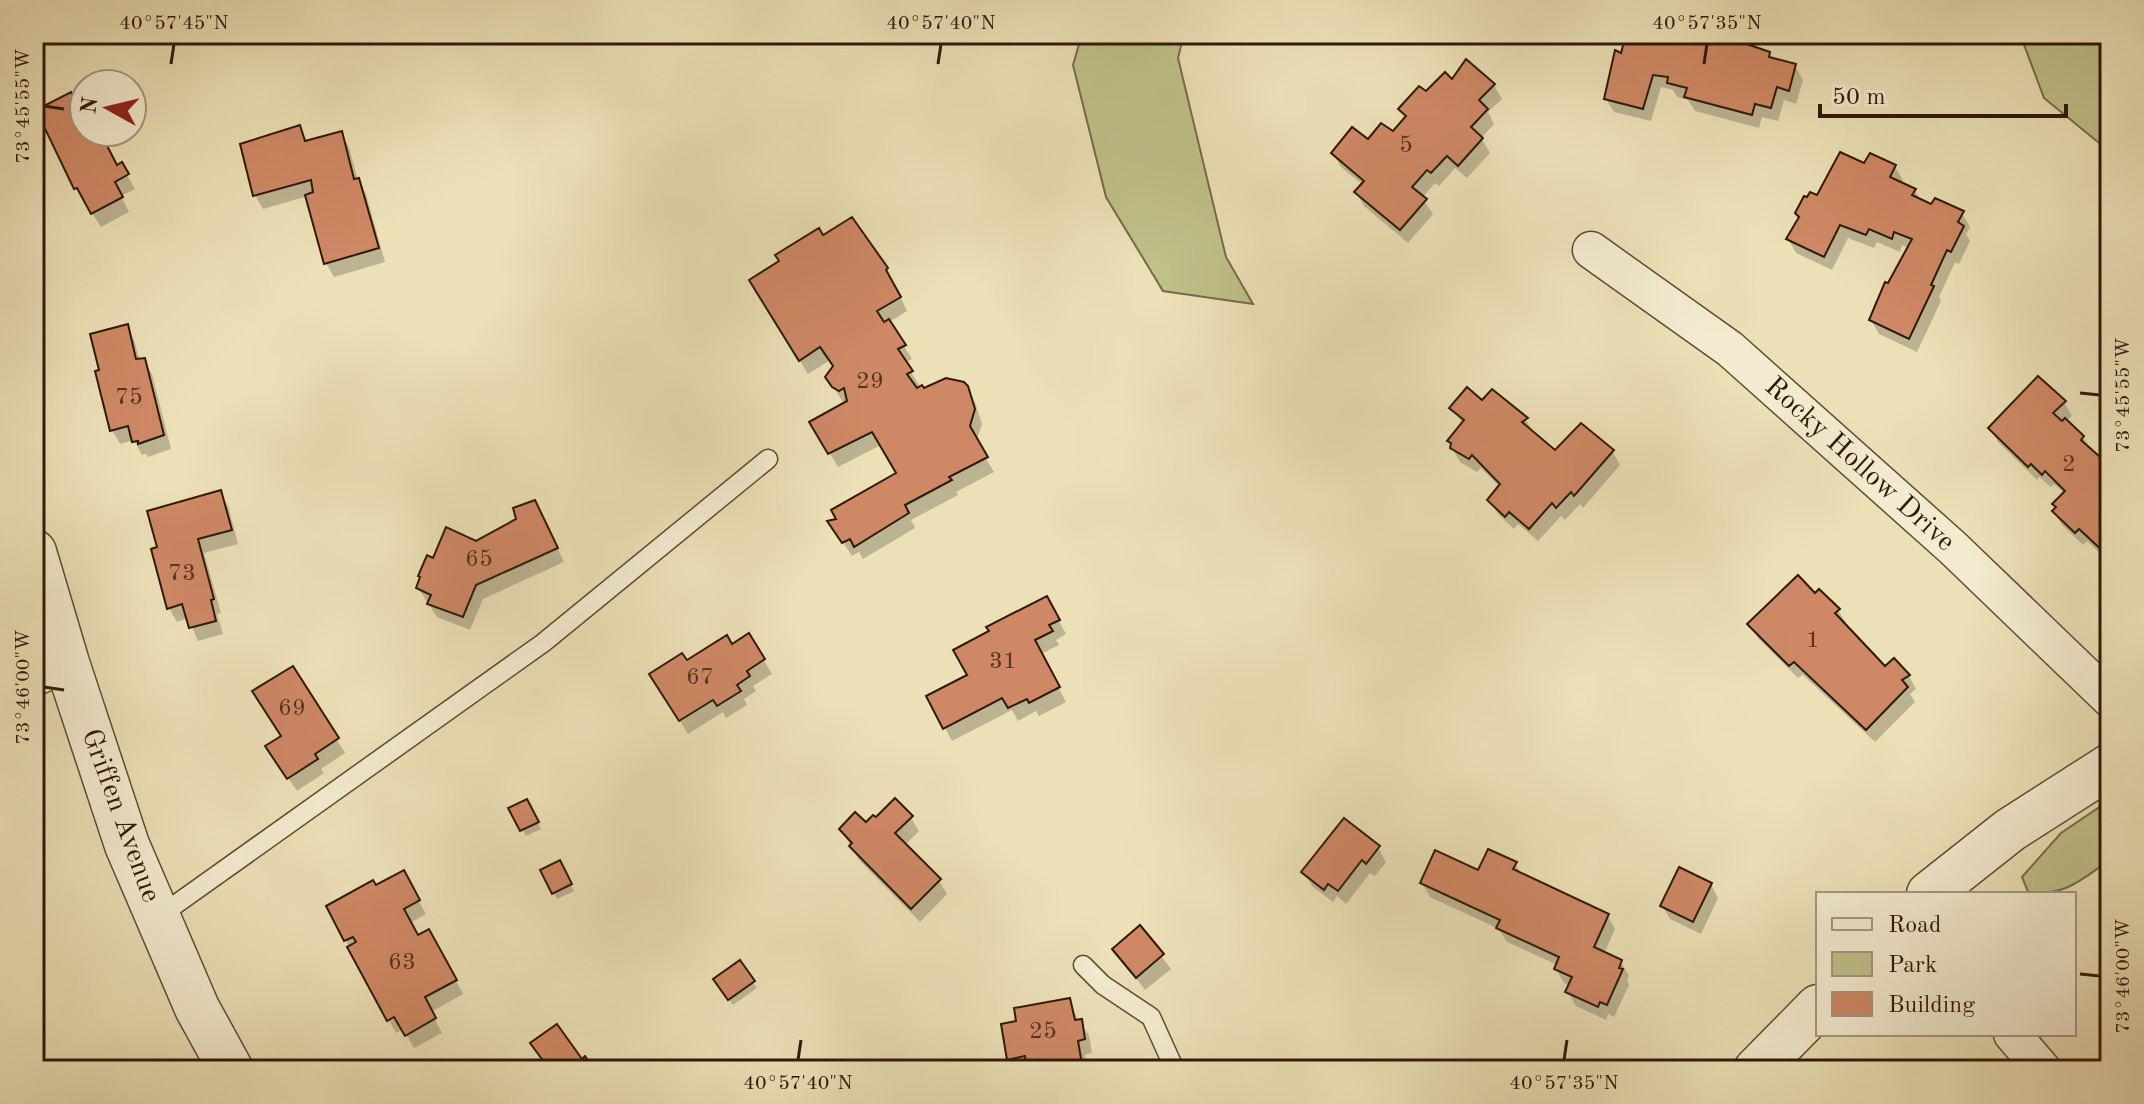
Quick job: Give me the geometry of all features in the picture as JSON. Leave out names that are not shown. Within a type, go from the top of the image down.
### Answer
[{"type":"street","name":"Rocky Hollow Drive","points":[[1591,250],[1730,349],[1953,548],[2110,699]]},
{"type":"street","name":"Griffen Avenue","points":[[34,552],[50,670],[197,1008],[231,1070]]},
{"type":"street","points":[[1932,892],[2010,830],[2110,766]]},
{"type":"street","points":[[1756,1070],[1816,1009]]},
{"type":"street","points":[[2014,1036],[2043,1070]]},
{"type":"lane","points":[[158,917],[543,643],[768,459]]},
{"type":"lane","points":[[1083,965],[1103,985],[1151,1017],[1175,1070]]},
{"type":"green space","points":[[1082,34],[1184,34],[1178,58],[1226,257],[1253,304],[1163,291],[1106,197],[1073,65]]},
{"type":"green space","points":[[2020,34],[2110,34],[2110,152],[2044,98]]},
{"type":"green space","points":[[2110,800],[2110,860],[2064,889],[2028,892],[2022,877],[2061,833]]},
{"type":"building","points":[[1626,34],[1731,34],[1742,37],[1741,42],[1770,52],[1769,57],[1796,64],[1789,91],[1777,87],[1771,108],[1755,104],[1752,115],[1684,97],[1687,88],[1667,83],[1668,77],[1653,75],[1643,109],[1604,99],[1615,50],[1621,53]]},
{"type":"building","points":[[1466,59],[1495,84],[1479,100],[1488,109],[1471,127],[1483,138],[1458,166],[1447,156],[1431,173],[1427,170],[1412,187],[1427,199],[1400,230],[1354,192],[1364,181],[1331,153],[1352,127],[1368,139],[1381,123],[1393,131],[1406,116],[1398,109],[1419,86],[1426,91],[1445,72],[1452,79]]},
{"type":"building","points":[[68,94],[68,148],[108,148],[117,165],[122,162],[129,174],[115,182],[123,197],[91,214],[77,188],[74,189],[36,110]]},
{"type":"building","points":[[300,125],[305,141],[342,131],[354,179],[359,178],[379,248],[324,264],[305,195],[313,192],[311,180],[253,196],[240,144]]},
{"type":"building","points":[[1840,152],[1864,163],[1870,153],[1896,165],[1890,177],[1916,189],[1912,195],[1931,204],[1935,198],[1964,211],[1958,222],[1964,226],[1951,252],[1947,250],[1909,339],[1869,320],[1885,282],[1888,283],[1912,239],[1894,232],[1892,239],[1869,229],[1866,235],[1840,225],[1824,257],[1786,239],[1799,217],[1795,213],[1804,196],[1807,197],[1810,192],[1817,195]]},
{"type":"building","points":[[852,217],[888,268],[886,270],[901,297],[877,311],[884,322],[889,319],[906,345],[898,349],[913,371],[907,374],[917,388],[946,378],[968,386],[975,409],[970,426],[988,457],[905,505],[909,513],[854,547],[850,539],[842,543],[827,521],[836,519],[831,510],[896,473],[872,432],[828,454],[809,422],[847,401],[844,388],[839,391],[832,387],[825,377],[833,366],[820,347],[799,361],[749,280],[779,261],[775,255],[819,228],[823,235]]},
{"type":"building","points":[[128,324],[136,359],[145,358],[164,435],[138,444],[138,441],[132,442],[128,426],[110,431],[95,371],[99,370],[90,334]]},
{"type":"building","points":[[2038,376],[2066,401],[2053,413],[2062,421],[2065,418],[2084,436],[2081,440],[2108,464],[2110,550],[2106,554],[2079,529],[2075,533],[2052,511],[2056,507],[2052,504],[2065,491],[2045,471],[2042,475],[2031,464],[2028,467],[1988,428]]},
{"type":"building","points":[[1467,387],[1482,400],[1492,389],[1528,418],[1522,422],[1555,450],[1581,423],[1614,450],[1574,496],[1571,492],[1556,508],[1552,503],[1529,529],[1509,512],[1505,517],[1487,500],[1500,484],[1472,455],[1469,459],[1450,448],[1451,443],[1447,441],[1464,420],[1449,408]]},
{"type":"building","points":[[221,490],[232,530],[198,539],[214,599],[211,600],[216,621],[189,628],[182,604],[167,609],[151,549],[157,547],[147,511]]},
{"type":"building","points":[[535,500],[558,548],[476,585],[463,617],[427,604],[431,595],[416,588],[418,576],[427,555],[433,558],[446,527],[476,541],[516,519],[513,508]]},
{"type":"building","points":[[1798,575],[1815,593],[1819,589],[1840,609],[1835,613],[1885,666],[1894,658],[1910,675],[1902,680],[1908,687],[1866,730],[1794,662],[1789,666],[1747,624]]},
{"type":"building","points":[[1047,596],[1060,620],[1049,625],[1053,631],[1035,640],[1060,687],[1029,703],[1027,699],[1008,708],[1002,698],[943,729],[926,696],[967,675],[953,650],[989,631],[986,627]]},
{"type":"building","points":[[749,633],[765,659],[747,671],[750,676],[737,685],[741,691],[717,706],[713,700],[679,721],[649,674],[682,653],[687,660],[727,635],[732,644]]},
{"type":"building","points":[[293,666],[339,738],[315,754],[318,759],[287,779],[265,746],[281,736],[252,691]]},
{"type":"building","points":[[895,798],[913,816],[895,833],[941,879],[911,909],[849,846],[852,843],[839,829],[855,812],[866,822],[873,815],[876,817]]},
{"type":"building","points":[[527,799],[539,822],[520,831],[508,808]]},
{"type":"building","points":[[1344,818],[1380,846],[1366,864],[1362,860],[1338,891],[1328,884],[1324,890],[1301,872]]},
{"type":"building","points":[[1488,849],[1517,862],[1513,869],[1609,914],[1594,947],[1622,960],[1619,968],[1623,969],[1607,1005],[1600,1002],[1598,1007],[1565,992],[1572,977],[1554,969],[1559,957],[1496,928],[1500,920],[1420,883],[1435,850],[1478,870]]},
{"type":"building","points":[[560,860],[572,884],[552,894],[540,870]]},
{"type":"building","points":[[1679,867],[1712,883],[1693,922],[1660,906]]},
{"type":"building","points":[[404,870],[420,900],[404,909],[418,935],[429,929],[457,980],[425,997],[436,1018],[405,1036],[394,1017],[387,1021],[347,947],[356,942],[353,937],[344,941],[326,906],[373,880],[376,885]]},
{"type":"building","points":[[1140,925],[1164,954],[1136,978],[1112,949]]},
{"type":"building","points":[[740,960],[755,981],[728,1000],[713,979]]},
{"type":"building","points":[[1070,998],[1075,1020],[1082,1019],[1085,1039],[1078,1041],[1082,1064],[1050,1070],[1027,1070],[1025,1056],[1007,1060],[1001,1024],[1016,1021],[1014,1008]]},
{"type":"building","points":[[557,1024],[582,1059],[585,1056],[595,1070],[550,1070],[530,1043]]}]
